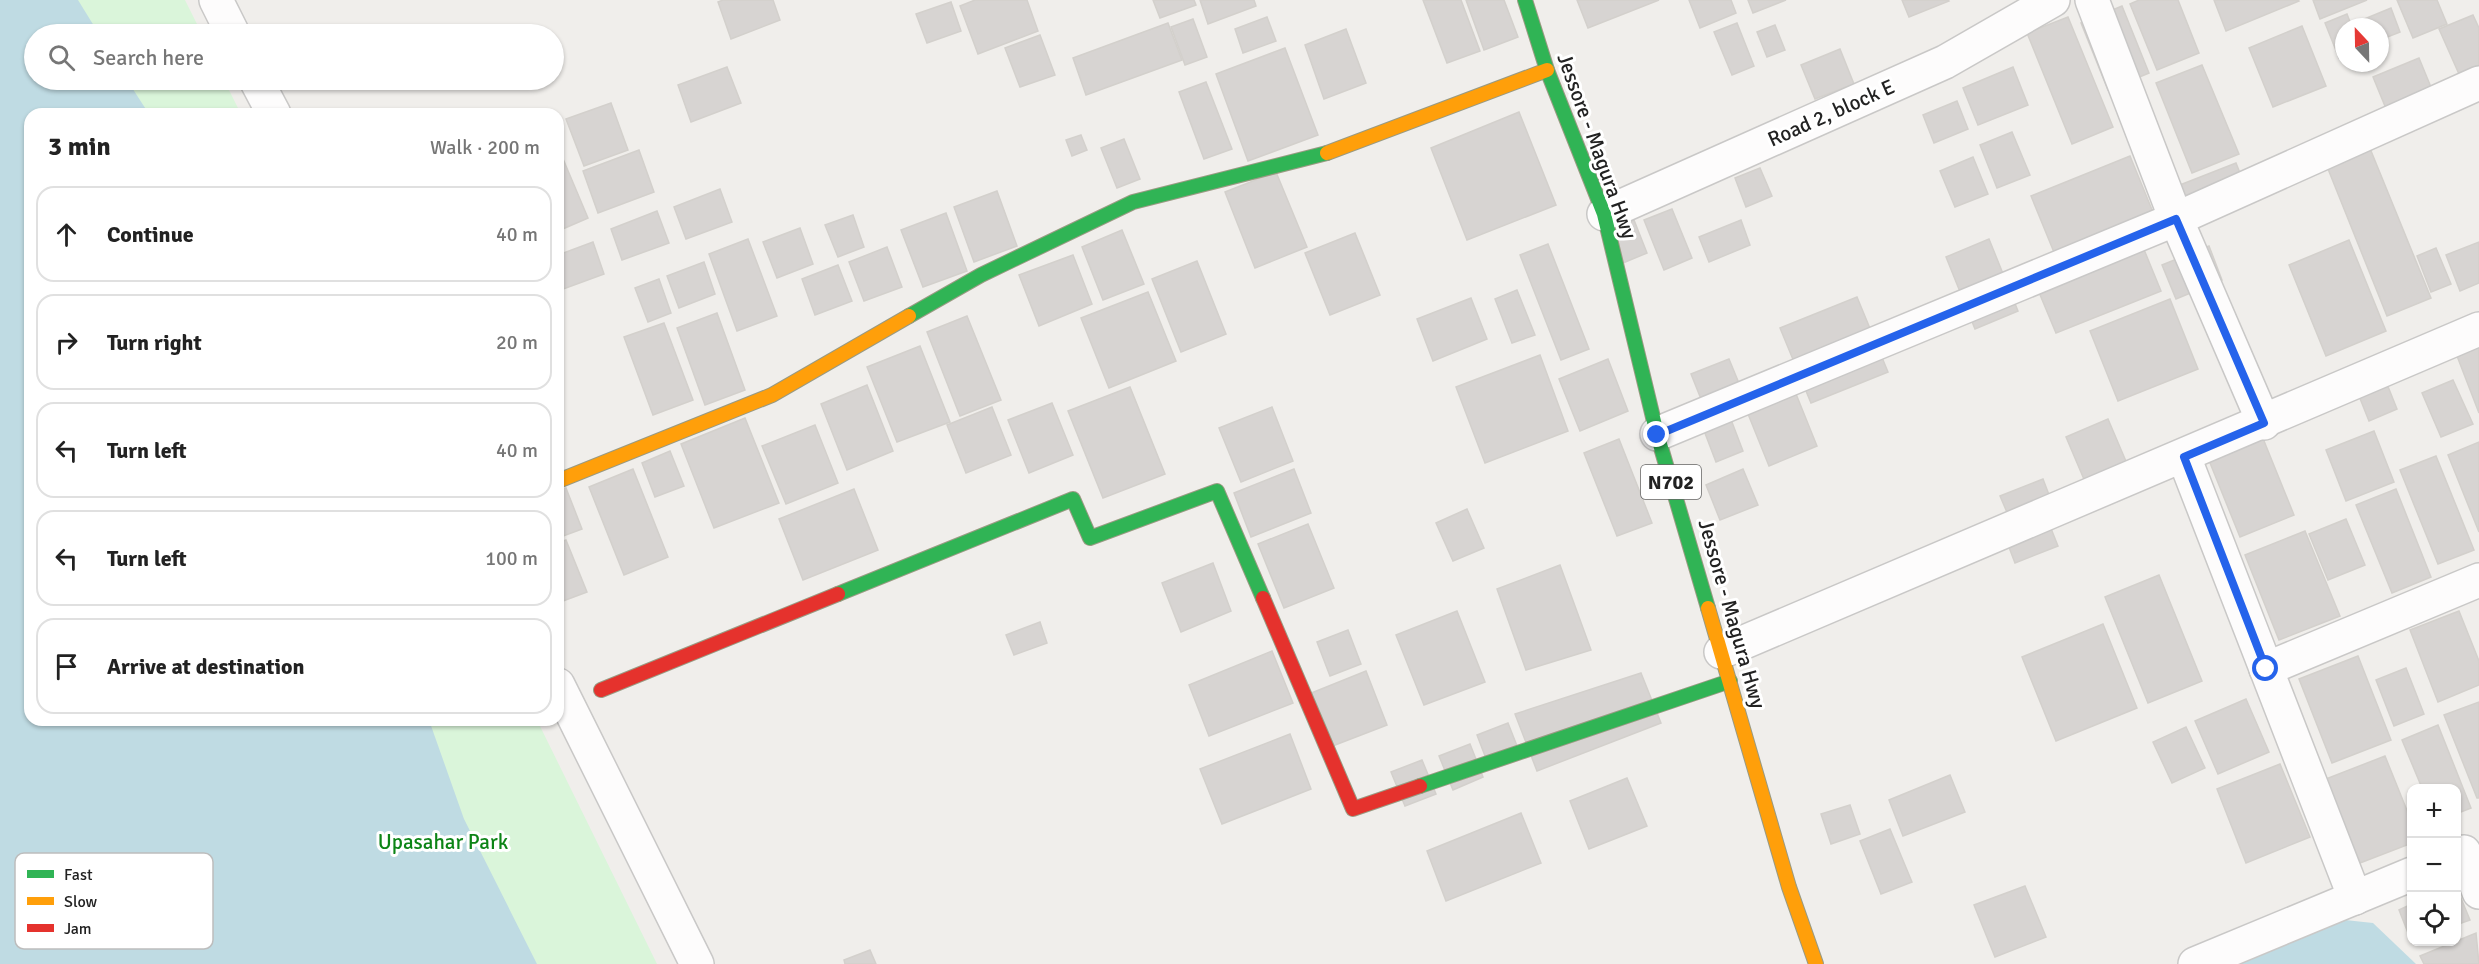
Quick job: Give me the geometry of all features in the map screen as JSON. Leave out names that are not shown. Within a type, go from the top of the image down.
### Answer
[{"type":"main road","name":"Jessore - Magura Hwy","points":[[1525,0],[1547,70],[1604,214],[1657,435],[1789,887],[1816,964]]},
{"type":"main road","points":[[564,479],[772,395],[981,275],[1133,202],[1337,150],[1547,70]]},
{"type":"main road","points":[[601,690],[1073,499],[1090,538],[1217,490],[1353,809],[1725,667]]},
{"type":"street","points":[[216,0],[228,24]]},
{"type":"street","name":"Road 2, block E","points":[[1604,214],[1946,62],[2053,0]]},
{"type":"street","points":[[2092,0],[2176,219],[2264,423]]},
{"type":"street","points":[[1657,435],[2176,219],[2479,83]]},
{"type":"street","points":[[261,90],[271,108]]},
{"type":"street","points":[[1725,667],[2184,457],[2479,330]]},
{"type":"street","points":[[2184,457],[2355,898]]},
{"type":"street","points":[[2266,669],[2479,580]]},
{"type":"street","points":[[564,697],[698,964]]},
{"type":"street","points":[[2466,851],[2479,892]]},
{"type":"street","points":[[2195,964],[2407,876]]},
{"type":"green space","name":"Upasahar Park","points":[[0,0],[185,0],[197,24],[24,24],[24,90],[229,90],[238,108],[24,108],[24,726],[540,726],[657,964],[0,964]]},
{"type":"water","name":"Upasahar Park","points":[[0,0],[78,0],[93,24],[24,24],[24,90],[133,90],[145,108],[24,108],[24,726],[431,726],[464,819],[537,964],[0,964]]},
{"type":"water","points":[[2308,916],[2373,923],[2416,964],[2199,964]]},
{"type":"building","points":[[723,0],[773,0],[780,20],[731,39],[718,2]]},
{"type":"building","points":[[975,0],[1027,0],[1038,31],[978,54],[960,6]]},
{"type":"building","points":[[1153,0],[1194,0],[1196,5],[1160,18]]},
{"type":"building","points":[[1200,0],[1254,0],[1256,6],[1208,24]]},
{"type":"building","points":[[1423,0],[1461,0],[1480,51],[1447,63]]},
{"type":"building","points":[[1466,0],[1504,0],[1518,37],[1484,50]]},
{"type":"building","points":[[1577,0],[1659,0],[1588,28]]},
{"type":"building","points":[[1689,0],[1731,0],[1736,13],[1700,28]]},
{"type":"building","points":[[1748,0],[1786,0],[1753,13]]},
{"type":"building","points":[[1902,0],[1948,0],[1949,1],[1909,17]]},
{"type":"building","points":[[2139,0],[2178,0],[2199,53],[2157,70],[2130,4]]},
{"type":"building","points":[[2214,0],[2298,0],[2299,1],[2226,31]]},
{"type":"building","points":[[2313,0],[2367,0],[2320,19]]},
{"type":"building","points":[[2397,0],[2437,0],[2447,24],[2413,38]]},
{"type":"building","points":[[951,2],[961,31],[927,43],[916,14]]},
{"type":"building","points":[[2122,6],[2149,73],[2108,90],[2081,23]]},
{"type":"building","points":[[2391,8],[2400,32],[2389,36],[2389,18],[2367,18]]},
{"type":"building","points":[[2347,14],[2349,18],[2337,18]]},
{"type":"building","points":[[2473,15],[2479,28],[2479,65],[2459,74],[2439,29]]},
{"type":"building","points":[[1267,17],[1276,41],[1243,53],[1235,29]]},
{"type":"building","points":[[2068,17],[2113,127],[2072,144],[2027,33]]},
{"type":"building","points":[[1193,19],[1207,57],[1185,65],[1171,27]]},
{"type":"building","points":[[2335,19],[2335,48],[2325,23]]},
{"type":"building","points":[[1168,23],[1182,60],[1086,95],[1073,58]]},
{"type":"building","points":[[1737,23],[1754,66],[1732,75],[1714,32]]},
{"type":"building","points":[[1775,25],[1785,50],[1767,57],[1757,32]]},
{"type":"building","points":[[2302,26],[2326,86],[2273,107],[2249,48]]},
{"type":"building","points":[[1346,29],[1366,83],[1324,99],[1305,45]]},
{"type":"building","points":[[1040,35],[1055,75],[1020,87],[1005,48]]},
{"type":"building","points":[[1285,48],[1318,135],[1248,161],[1216,74]]},
{"type":"building","points":[[1840,49],[1854,84],[1815,99],[1801,65]]},
{"type":"building","points":[[2419,58],[2433,92],[2387,111],[2373,77]]},
{"type":"building","points":[[2202,65],[2239,154],[2192,173],[2156,83]]},
{"type":"building","points":[[727,67],[741,103],[691,122],[678,85]]},
{"type":"building","points":[[2013,67],[2028,105],[1978,125],[1963,88]]},
{"type":"building","points":[[1206,82],[1232,149],[1204,159],[1179,92]]},
{"type":"building","points":[[1957,101],[1968,129],[1934,143],[1923,115]]},
{"type":"building","points":[[611,103],[628,150],[584,166],[566,119]]},
{"type":"building","points":[[1519,112],[1556,205],[1467,240],[1431,148]]},
{"type":"building","points":[[2012,132],[2030,175],[1997,188],[1980,145]]},
{"type":"building","points":[[1081,135],[1087,150],[1072,156],[1066,140]]},
{"type":"building","points":[[1124,139],[1140,179],[1117,188],[1101,148]]},
{"type":"building","points":[[2369,146],[2431,298],[2387,316],[2326,164]]},
{"type":"building","points":[[639,150],[654,192],[598,213],[583,171]]},
{"type":"building","points":[[2130,156],[2157,222],[2058,262],[2031,196]]},
{"type":"building","points":[[1973,157],[1988,194],[1955,207],[1940,171]]},
{"type":"building","points":[[564,161],[588,218],[564,228]]},
{"type":"building","points":[[2236,163],[2250,198],[2177,227],[2162,192]]},
{"type":"building","points":[[1760,168],[1772,196],[1746,207],[1735,178]]},
{"type":"building","points":[[1276,172],[1307,247],[1255,268],[1225,192]]},
{"type":"building","points":[[720,189],[732,222],[686,239],[674,207]]},
{"type":"building","points":[[997,191],[1017,246],[974,262],[954,207]]},
{"type":"building","points":[[1672,209],[1692,258],[1664,270],[1644,220]]},
{"type":"building","points":[[657,211],[669,243],[622,260],[611,229]]},
{"type":"building","points":[[946,213],[967,271],[923,287],[901,230]]},
{"type":"building","points":[[853,215],[864,247],[838,257],[825,225]]},
{"type":"building","points":[[1634,220],[1647,253],[1623,263],[1609,230]]},
{"type":"building","points":[[1741,220],[1750,245],[1709,262],[1699,237]]},
{"type":"building","points":[[800,228],[813,264],[777,278],[763,242]]},
{"type":"building","points":[[1122,230],[1144,284],[1103,300],[1082,247]]},
{"type":"building","points":[[1355,233],[1380,295],[1330,315],[1305,253]]},
{"type":"building","points":[[2138,235],[2161,291],[2056,333],[2033,278]]},
{"type":"building","points":[[748,239],[777,316],[737,331],[709,254]]},
{"type":"building","points":[[1989,239],[2018,311],[1975,329],[1946,257]]},
{"type":"building","points":[[2349,240],[2386,331],[2326,356],[2289,265]]},
{"type":"building","points":[[593,242],[604,274],[564,289],[564,253]]},
{"type":"building","points":[[2479,242],[2479,283],[2460,291],[2446,255]]},
{"type":"building","points":[[1548,244],[1589,349],[1561,360],[1520,255]]},
{"type":"building","points":[[2209,246],[2222,280],[2176,299],[2162,265]]},
{"type":"building","points":[[887,247],[902,287],[864,301],[849,262]]},
{"type":"building","points":[[2436,248],[2451,284],[2431,292],[2417,256]]},
{"type":"building","points":[[1073,255],[1092,304],[1039,326],[1019,275]]},
{"type":"building","points":[[1197,261],[1226,334],[1181,352],[1152,279]]},
{"type":"building","points":[[704,262],[715,294],[679,308],[667,276]]},
{"type":"building","points":[[838,265],[852,301],[815,315],[802,279]]},
{"type":"building","points":[[659,279],[671,313],[648,322],[635,288]]},
{"type":"building","points":[[1517,290],[1535,335],[1512,343],[1495,299]]},
{"type":"building","points":[[1148,292],[1176,361],[1109,388],[1081,318]]},
{"type":"building","points":[[1857,297],[1888,372],[1811,403],[1780,328]]},
{"type":"building","points":[[1471,298],[1487,339],[1433,361],[1417,319]]},
{"type":"building","points":[[2170,299],[2198,369],[2118,401],[2090,331]]},
{"type":"building","points":[[717,313],[745,390],[705,405],[677,328]]},
{"type":"building","points":[[967,316],[1001,400],[960,416],[927,332]]},
{"type":"building","points":[[664,323],[693,400],[653,415],[624,337]]},
{"type":"building","points":[[920,346],[950,422],[897,442],[867,367]]},
{"type":"building","points":[[2479,347],[2479,413],[2457,356]]},
{"type":"building","points":[[1540,355],[1568,431],[1485,463],[1456,387]]},
{"type":"building","points":[[1608,359],[1628,411],[1580,431],[1559,379]]},
{"type":"building","points":[[1729,359],[1743,393],[1705,409],[1691,374]]},
{"type":"building","points":[[2385,379],[2397,409],[2369,421],[2357,391]]},
{"type":"building","points":[[2453,380],[2473,424],[2441,437],[2422,393]]},
{"type":"building","points":[[867,385],[893,451],[847,470],[821,404]]},
{"type":"building","points":[[1130,387],[1165,474],[1103,498],[1068,411]]},
{"type":"building","points":[[1794,389],[1817,446],[1769,466],[1746,409]]},
{"type":"building","points":[[1052,403],[1073,455],[1029,473],[1008,420]]},
{"type":"building","points":[[992,407],[1011,455],[966,473],[947,425]]},
{"type":"building","points":[[1272,407],[1293,461],[1241,482],[1219,428]]},
{"type":"building","points":[[1730,417],[1743,451],[1716,462],[1703,428]]},
{"type":"building","points":[[745,418],[779,503],[714,528],[681,444]]},
{"type":"building","points":[[2108,419],[2131,473],[2089,491],[2066,437]]},
{"type":"building","points":[[815,425],[838,483],[786,504],[762,446]]},
{"type":"building","points":[[2374,431],[2394,482],[2346,501],[2326,450]]},
{"type":"building","points":[[2262,436],[2294,515],[2240,537],[2208,458]]},
{"type":"building","points":[[1619,439],[1652,523],[1617,536],[1584,453]]},
{"type":"building","points":[[2479,442],[2479,532],[2448,455]]},
{"type":"building","points":[[670,451],[684,486],[655,497],[642,463]]},
{"type":"building","points":[[2436,456],[2474,550],[2438,564],[2400,470]]},
{"type":"building","points":[[633,469],[668,557],[624,575],[589,487]]},
{"type":"building","points":[[1294,469],[1311,513],[1251,537],[1234,493]]},
{"type":"building","points":[[1743,469],[1758,505],[1720,520],[1706,485]]},
{"type":"building","points":[[2043,479],[2051,500],[2009,517],[2000,496]]},
{"type":"building","points":[[566,488],[582,529],[564,536],[564,489]]},
{"type":"building","points":[[854,489],[878,550],[803,580],[779,519]]},
{"type":"building","points":[[2396,489],[2431,577],[2392,593],[2356,505]]},
{"type":"building","points":[[1467,509],[1484,548],[1453,561],[1436,523]]},
{"type":"building","points":[[2346,519],[2365,565],[2328,580],[2309,534]]},
{"type":"building","points":[[1308,524],[1334,588],[1284,608],[1258,544]]},
{"type":"building","points":[[2050,526],[2058,546],[2015,563],[2007,542]]},
{"type":"building","points":[[2305,531],[2340,616],[2279,640],[2245,555]]},
{"type":"building","points":[[566,540],[587,592],[564,601],[564,541]]},
{"type":"building","points":[[1213,563],[1231,611],[1181,632],[1162,583]]},
{"type":"building","points":[[1560,565],[1591,650],[1526,670],[1497,589]]},
{"type":"building","points":[[2159,575],[2202,681],[2148,703],[2105,597]]},
{"type":"building","points":[[1457,611],[1485,682],[1424,705],[1396,635]]},
{"type":"building","points":[[2459,611],[2479,661],[2479,685],[2438,702],[2410,630]]},
{"type":"building","points":[[1040,622],[1047,643],[1014,655],[1006,635]]},
{"type":"building","points":[[2103,624],[2137,708],[2056,741],[2022,657]]},
{"type":"building","points":[[1348,630],[1361,664],[1330,676],[1317,642]]},
{"type":"building","points":[[1272,651],[1293,703],[1209,736],[1189,685]]},
{"type":"building","points":[[2358,656],[2391,740],[2332,763],[2299,679]]},
{"type":"building","points":[[2406,668],[2424,714],[2394,726],[2376,680]]},
{"type":"building","points":[[1366,671],[1387,725],[1330,747],[1309,694]]},
{"type":"building","points":[[1641,673],[1661,723],[1537,771],[1515,714]]},
{"type":"building","points":[[2246,699],[2269,752],[2218,774],[2195,721]]},
{"type":"building","points":[[2479,702],[2479,798],[2477,798],[2444,715]]},
{"type":"building","points":[[1508,723],[1521,756],[1490,769],[1477,735]]},
{"type":"building","points":[[2438,725],[2471,808],[2461,812],[2461,784],[2420,784],[2402,740]]},
{"type":"building","points":[[2186,727],[2205,768],[2172,783],[2153,742]]},
{"type":"building","points":[[1290,734],[1311,789],[1222,824],[1200,769]]},
{"type":"building","points":[[1470,744],[1483,777],[1453,790],[1439,756]]},
{"type":"building","points":[[2385,756],[2407,811],[2407,845],[2360,863],[2326,779]]},
{"type":"building","points":[[1422,760],[1436,794],[1405,806],[1391,772]]},
{"type":"building","points":[[2280,764],[2310,837],[2246,863],[2217,789]]},
{"type":"building","points":[[1950,775],[1965,812],[1903,836],[1889,800]]},
{"type":"building","points":[[1627,778],[1647,826],[1589,849],[1570,801]]},
{"type":"building","points":[[1850,805],[1860,834],[1831,844],[1821,814]]},
{"type":"building","points":[[1521,813],[1541,863],[1446,901],[1427,851]]},
{"type":"building","points":[[1890,829],[1912,882],[1881,894],[1860,841]]},
{"type":"building","points":[[2025,886],[2046,937],[1995,957],[1974,905]]},
{"type":"building","points":[[2461,898],[2470,920],[2461,923]]},
{"type":"building","points":[[2407,906],[2407,930],[2399,910]]},
{"type":"building","points":[[2476,933],[2479,964],[2424,964],[2420,956],[2444,946],[2461,946],[2461,939]]},
{"type":"building","points":[[870,950],[876,964],[845,964],[844,960]]},
{"type":"traffic: fast","points":[[1525,0],[1547,70],[1604,214],[1657,434],[1708,608]]},
{"type":"traffic: fast","points":[[909,316],[981,275],[1133,202],[1327,153]]},
{"type":"traffic: fast","points":[[838,594],[1073,499],[1090,538],[1217,491],[1263,598]]},
{"type":"traffic: fast","points":[[1420,786],[1730,681]]},
{"type":"traffic: slow","points":[[1327,153],[1547,70]]},
{"type":"traffic: slow","points":[[564,479],[772,395],[909,316]]},
{"type":"traffic: slow","points":[[1708,608],[1789,887],[1816,964]]},
{"type":"traffic: jam","points":[[601,690],[838,594]]},
{"type":"traffic: jam","points":[[1263,598],[1353,809],[1420,786]]},
{"type":"route","points":[[1657,435],[2176,219],[2264,423],[2184,457],[2266,669]]}]
